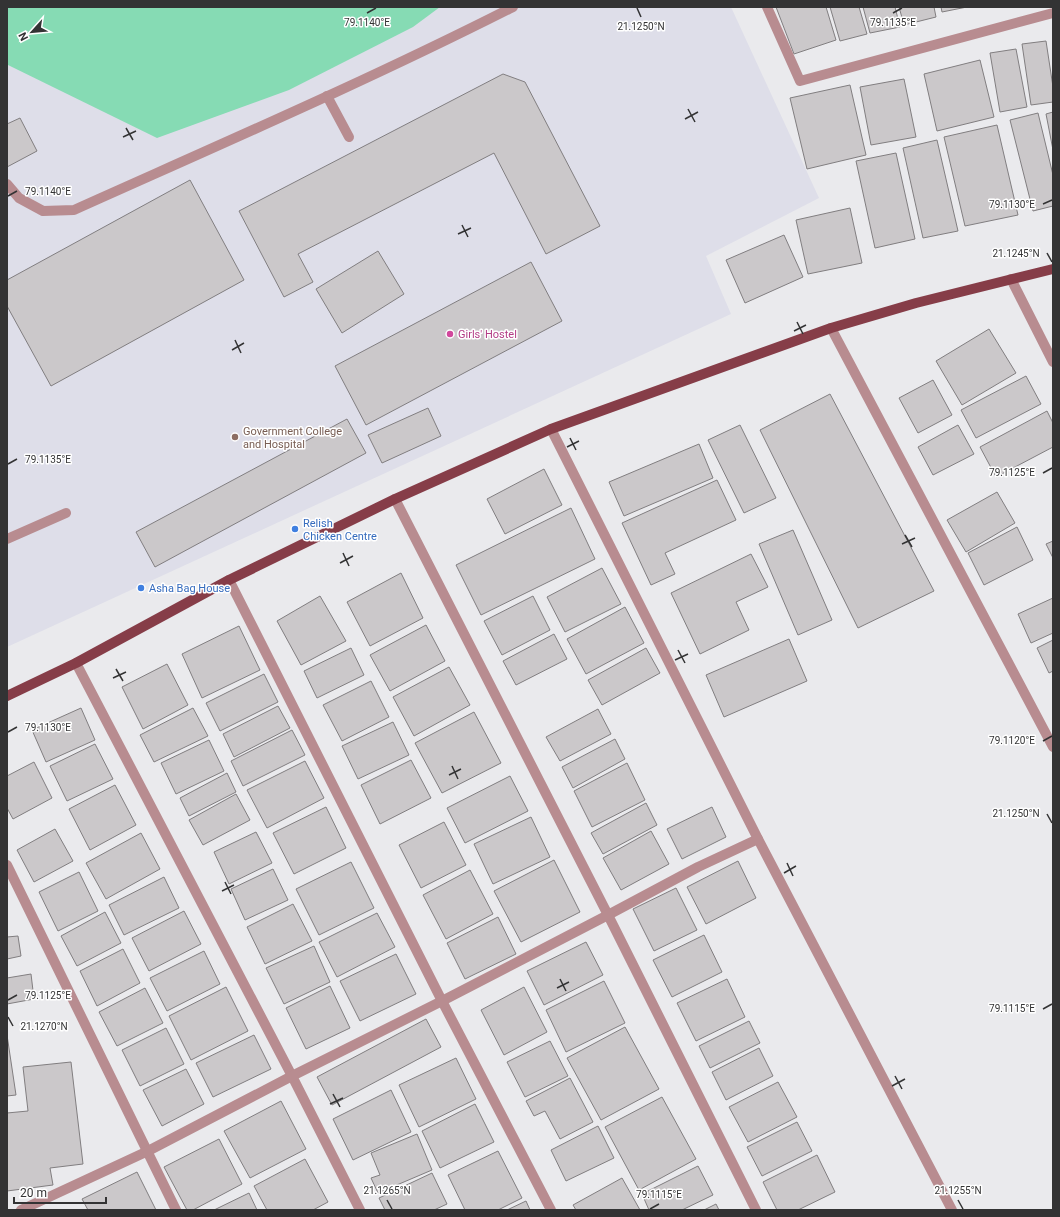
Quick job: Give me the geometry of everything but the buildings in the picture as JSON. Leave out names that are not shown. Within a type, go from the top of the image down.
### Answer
[{"type":"main road","points":[[7,696],[76,663],[229,580],[396,499],[551,429],[831,328],[916,304],[1053,269]]},
{"type":"street","points":[[7,184],[18,198],[43,211],[74,210],[327,96],[513,7]]},
{"type":"street","points":[[768,7],[800,80],[1053,13]]},
{"type":"street","points":[[327,96],[349,136]]},
{"type":"street","points":[[1012,279],[1053,362]]},
{"type":"street","points":[[831,328],[1050,735],[1053,747]]},
{"type":"street","points":[[551,429],[758,839],[952,1210]]},
{"type":"street","points":[[396,499],[608,915],[756,1210]]},
{"type":"street","points":[[7,539],[66,512]]},
{"type":"street","points":[[229,580],[442,1000],[551,1210]]},
{"type":"street","points":[[76,663],[292,1076],[360,1210]]},
{"type":"street","points":[[21,1210],[148,1151],[608,915],[698,867],[758,839]]},
{"type":"street","points":[[7,865],[176,1210]]},
{"type":"shaded area","name":"Government College and Hospital","points":[[7,7],[731,7],[819,198],[706,256],[731,314],[7,647]]},
{"type":"green space","points":[[7,7],[440,7],[413,27],[289,90],[157,138],[8,65]]},
{"type":"place","name":"Girls' Hostel","points":[[450,334]]},
{"type":"place","name":"Government College and Hospital","points":[[235,437]]},
{"type":"place","name":"Relish Chicken Centre","points":[[295,529]]},
{"type":"place","name":"Asha Bag House","points":[[141,588]]}]
